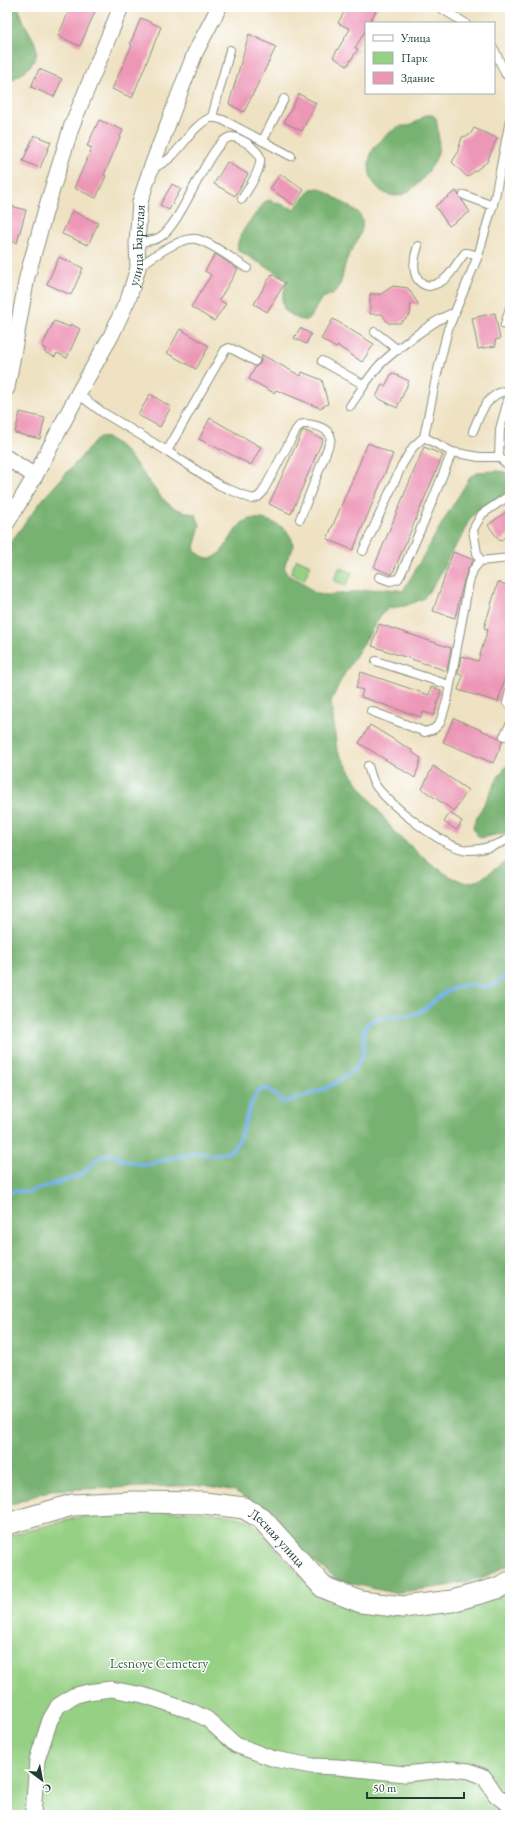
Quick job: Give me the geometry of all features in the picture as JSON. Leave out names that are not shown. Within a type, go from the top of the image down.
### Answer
[{"type":"main road","name":"Лесная улица","points":[[7,1524],[72,1505],[132,1502],[204,1503],[244,1508],[261,1518],[323,1587],[361,1602],[403,1607],[452,1601],[498,1588],[510,1582]]},
{"type":"street","points":[[7,388],[27,277],[48,201],[72,125],[121,7]]},
{"type":"street","name":"улица Барклая","points":[[7,523],[35,476],[78,394],[111,336],[129,297],[138,268],[137,243],[140,202],[150,171],[195,53],[219,7]]},
{"type":"street","points":[[7,458],[35,476]]},
{"type":"street","points":[[33,1815],[38,1760],[50,1720],[58,1706],[73,1696],[88,1692],[111,1689],[143,1695],[191,1711],[207,1719],[236,1744],[274,1759],[312,1766],[338,1767],[405,1774],[453,1769],[469,1771],[484,1777],[496,1795],[510,1806]]},
{"type":"lane","points":[[439,7],[463,22]]},
{"type":"lane","points":[[212,117],[230,50]]},
{"type":"lane","points":[[495,50],[505,73],[510,79]]},
{"type":"lane","points":[[263,140],[284,100]]},
{"type":"lane","points":[[150,171],[171,157],[196,128],[204,121],[212,117],[223,120],[291,156]]},
{"type":"lane","points":[[363,551],[402,465],[413,447],[424,437],[448,329],[478,256],[493,206],[510,120]]},
{"type":"lane","points":[[137,243],[160,238],[166,233],[175,221],[212,154],[228,137],[234,137],[250,145],[260,156],[261,164],[242,199]]},
{"type":"lane","points":[[464,195],[493,206]]},
{"type":"lane","points":[[138,268],[149,259],[178,243],[185,240],[195,239],[208,244],[247,268]]},
{"type":"lane","points":[[418,246],[414,263],[416,275],[420,282],[429,286],[443,281],[451,274],[468,252],[478,256]]},
{"type":"lane","points":[[505,325],[510,308]]},
{"type":"lane","points":[[350,406],[378,367],[398,350],[443,317],[455,313]]},
{"type":"lane","points":[[375,332],[398,350]]},
{"type":"lane","points":[[167,451],[225,350],[229,348],[232,349],[255,361]]},
{"type":"lane","points":[[322,361],[364,385]]},
{"type":"lane","points":[[473,431],[482,408],[488,400],[503,390],[510,390]]},
{"type":"lane","points":[[499,457],[500,429],[510,393]]},
{"type":"lane","points":[[78,394],[102,412],[219,484],[252,499],[258,497],[262,493],[300,425],[310,424],[328,432],[330,435],[330,442],[300,519]]},
{"type":"lane","points":[[424,437],[452,452],[479,457],[499,457],[510,466]]},
{"type":"lane","points":[[379,577],[390,581],[398,579],[401,574],[426,519],[452,452]]},
{"type":"lane","points":[[480,561],[477,553],[474,530],[475,526],[482,514],[510,495]]},
{"type":"lane","points":[[371,711],[425,732],[434,729],[440,723],[447,701],[458,651],[469,582],[473,570],[480,561],[510,558]]},
{"type":"lane","points":[[376,661],[450,685]]},
{"type":"lane","points":[[507,703],[510,691]]},
{"type":"lane","points":[[504,736],[510,725]]},
{"type":"lane","points":[[368,766],[373,782],[391,804],[428,831],[456,848],[469,850],[490,847],[510,838]]},
{"type":"green space","points":[[7,7],[18,7],[35,43],[37,53],[32,64],[12,80],[7,89]]},
{"type":"green space","points":[[426,115],[432,115],[436,118],[439,144],[436,158],[422,180],[408,192],[395,196],[386,194],[373,182],[370,174],[370,157],[373,149],[381,140],[394,130],[401,126],[411,125]]},
{"type":"green space","points":[[320,188],[358,212],[362,218],[362,225],[361,232],[347,259],[341,281],[335,293],[323,298],[309,319],[304,320],[298,319],[284,310],[282,300],[287,279],[238,250],[238,244],[239,238],[265,202],[269,200],[294,209],[311,189]]},
{"type":"green space","points":[[99,437],[109,439],[118,445],[162,498],[170,505],[179,510],[196,515],[200,525],[194,548],[202,556],[210,558],[216,556],[241,524],[247,520],[267,520],[283,528],[291,537],[293,542],[293,548],[285,565],[287,574],[304,583],[315,593],[323,595],[379,589],[403,591],[471,476],[479,472],[497,471],[505,472],[510,476],[510,490],[477,511],[469,520],[460,540],[453,549],[436,582],[423,599],[405,606],[389,608],[381,615],[342,678],[331,701],[337,750],[359,785],[395,833],[433,865],[449,876],[466,883],[479,880],[510,859],[510,1564],[484,1577],[447,1586],[394,1593],[340,1581],[302,1553],[260,1508],[235,1491],[204,1485],[51,1490],[7,1506],[7,547],[43,499]]},
{"type":"green space","points":[[297,559],[311,565],[304,580],[290,573]]},
{"type":"green space","points":[[340,567],[352,573],[346,586],[333,580]]},
{"type":"green space","points":[[510,762],[510,828],[505,833],[480,838],[476,834],[473,826],[500,774]]},
{"type":"green space","name":"Lesnoye Cemetery","points":[[148,1511],[217,1513],[230,1515],[253,1523],[311,1588],[333,1604],[357,1608],[510,1591],[510,1815],[7,1815],[7,1536],[80,1517]]},
{"type":"building","points":[[71,7],[97,7],[80,46],[58,36]]},
{"type":"building","points":[[347,7],[378,7],[370,22],[365,22],[365,31],[355,48],[358,49],[347,66],[333,57],[350,29],[338,23]]},
{"type":"building","points":[[141,18],[161,27],[132,98],[112,89],[132,45],[130,44]]},
{"type":"building","points":[[249,34],[276,47],[244,112],[229,104]]},
{"type":"building","points":[[39,69],[62,79],[54,97],[31,87]]},
{"type":"building","points":[[299,94],[316,103],[302,131],[284,122]]},
{"type":"building","points":[[99,120],[123,130],[96,198],[74,188],[92,148],[87,146]]},
{"type":"building","points":[[474,128],[497,138],[487,162],[467,177],[452,162],[457,154],[462,137],[470,135]]},
{"type":"building","points":[[34,135],[51,142],[40,168],[23,161]]},
{"type":"building","points":[[227,162],[248,174],[235,196],[214,184]]},
{"type":"building","points":[[280,174],[304,190],[294,205],[270,189]]},
{"type":"building","points":[[172,184],[181,189],[169,210],[160,205]]},
{"type":"building","points":[[456,191],[470,212],[449,226],[435,206]]},
{"type":"building","points":[[7,205],[26,210],[17,243],[7,240]]},
{"type":"building","points":[[72,211],[98,223],[88,245],[62,234]]},
{"type":"building","points":[[215,254],[238,269],[219,300],[226,304],[214,321],[191,307],[211,275],[205,271]]},
{"type":"building","points":[[59,257],[83,268],[71,295],[47,284]]},
{"type":"building","points":[[272,274],[285,283],[267,312],[254,304]]},
{"type":"building","points":[[393,286],[408,288],[419,305],[411,304],[410,315],[400,323],[388,323],[382,314],[370,314],[370,294],[381,294]]},
{"type":"building","points":[[495,313],[500,339],[495,340],[496,346],[478,349],[472,318]]},
{"type":"building","points":[[333,319],[374,344],[362,362],[338,346],[336,348],[321,339]]},
{"type":"building","points":[[54,321],[70,327],[71,324],[80,329],[67,358],[57,353],[55,357],[44,352],[46,349],[42,347]]},
{"type":"building","points":[[300,328],[311,334],[306,344],[294,338]]},
{"type":"building","points":[[180,329],[209,346],[196,369],[167,353]]},
{"type":"building","points":[[262,355],[301,376],[302,372],[322,380],[328,404],[320,408],[276,390],[274,393],[249,379],[256,366],[260,364]]},
{"type":"building","points":[[392,373],[409,381],[397,408],[376,397],[382,384],[385,386]]},
{"type":"building","points":[[150,394],[171,407],[160,427],[138,415]]},
{"type":"building","points":[[20,412],[45,418],[40,439],[15,433]]},
{"type":"building","points":[[210,418],[261,447],[251,465],[199,439]]},
{"type":"building","points":[[303,430],[323,439],[291,514],[269,504]]},
{"type":"building","points":[[368,443],[393,454],[353,550],[327,539]]},
{"type":"building","points":[[424,447],[443,455],[392,575],[374,567]]},
{"type":"building","points":[[506,512],[510,518],[510,533],[500,541],[488,525]]},
{"type":"building","points":[[453,552],[474,560],[468,568],[464,580],[455,618],[433,611]]},
{"type":"building","points":[[498,582],[510,586],[510,649],[504,669],[507,670],[498,702],[458,690],[463,676],[458,674],[461,656],[478,661],[488,629],[484,628]]},
{"type":"building","points":[[379,624],[451,648],[447,671],[372,646]]},
{"type":"building","points":[[361,672],[429,695],[431,687],[441,690],[434,715],[423,712],[421,717],[361,697],[363,690],[356,688]]},
{"type":"building","points":[[454,718],[503,741],[493,763],[443,742]]},
{"type":"building","points":[[370,725],[413,751],[412,752],[421,758],[415,778],[359,743]]},
{"type":"building","points":[[433,766],[468,790],[454,811],[422,789]]},
{"type":"building","points":[[450,813],[462,821],[457,830],[444,822]]},
{"type":"waterway","points":[[7,1193],[16,1191],[29,1192],[81,1175],[99,1157],[111,1154],[122,1160],[145,1165],[196,1152],[211,1155],[230,1152],[238,1142],[257,1092],[267,1088],[283,1102],[316,1092],[339,1081],[349,1074],[362,1056],[364,1033],[370,1022],[380,1018],[414,1014],[428,1007],[449,990],[458,987],[469,985],[487,987],[500,981],[509,969],[510,940]]}]
